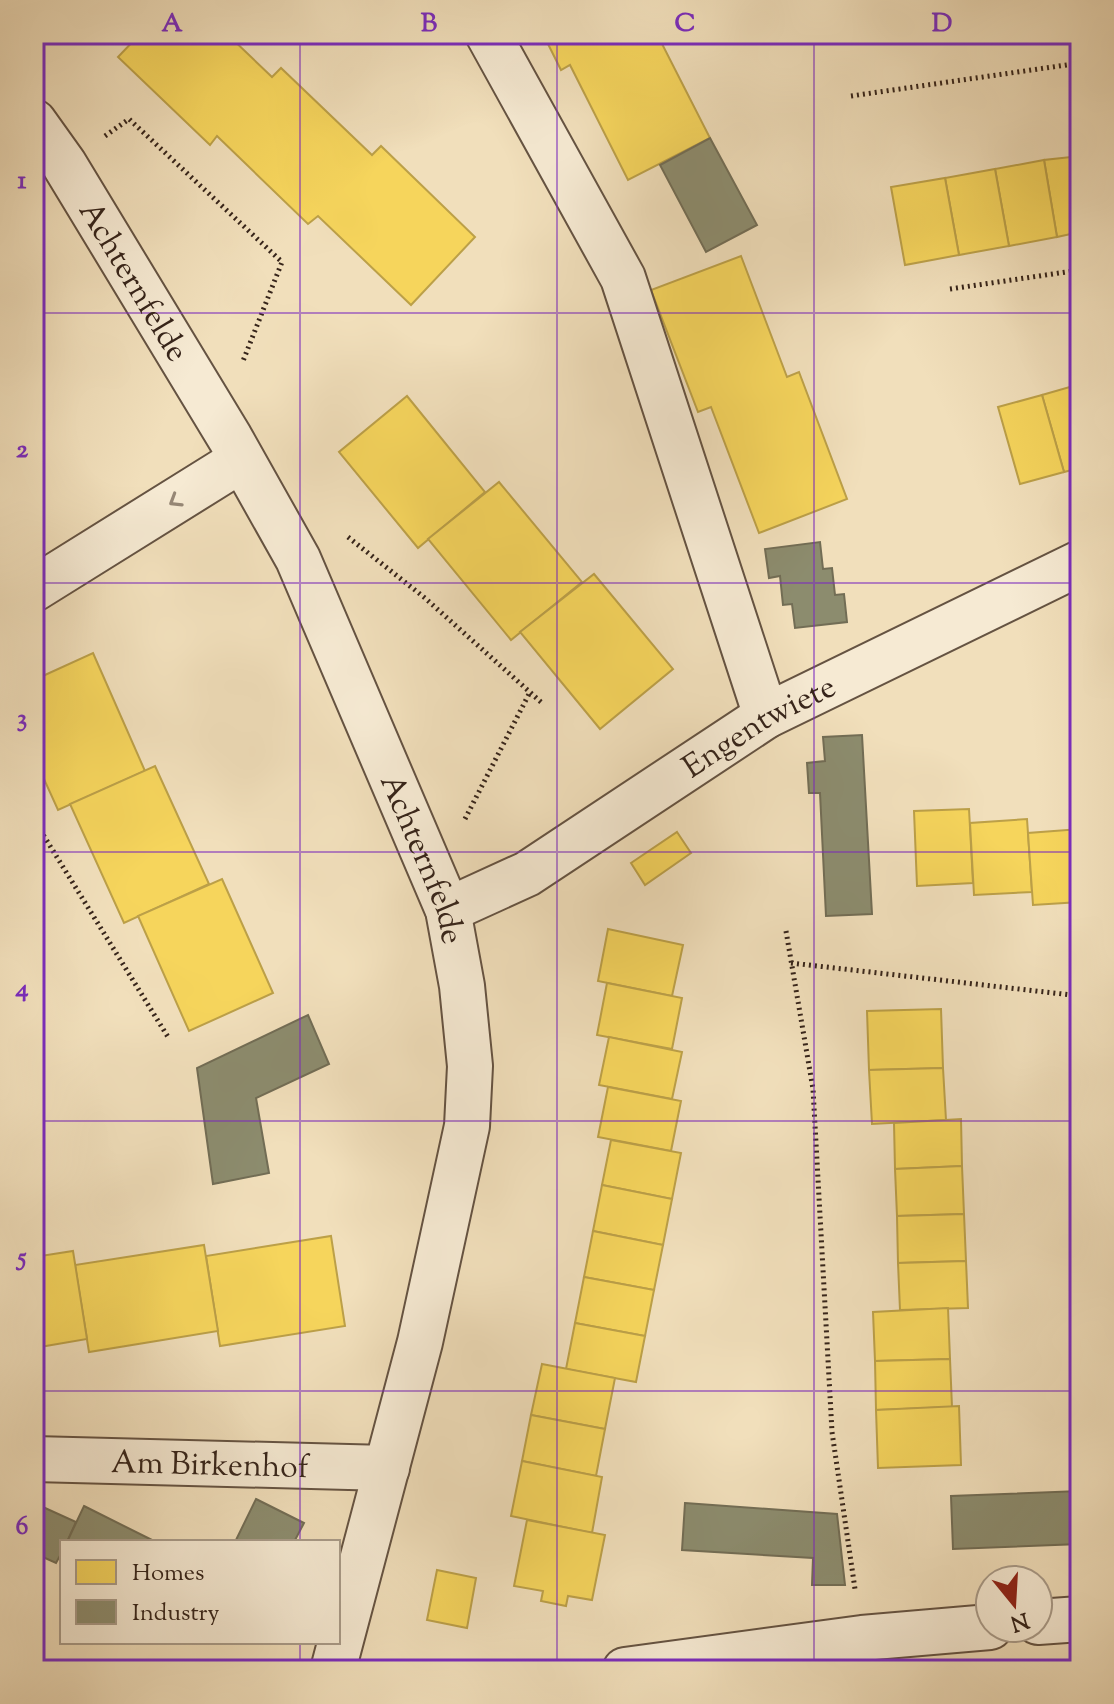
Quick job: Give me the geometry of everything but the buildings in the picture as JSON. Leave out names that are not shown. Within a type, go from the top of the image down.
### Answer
[{"type":"street","points":[[488,34],[623,278],[766,716]]},
{"type":"street","name":"Achternfelde","points":[[34,122],[64,164],[298,559],[442,894],[462,986],[470,1066],[467,1126],[420,1342],[340,1644]]},
{"type":"street","points":[[34,589],[241,460]]},
{"type":"street","name":"Engentwiete","points":[[442,894],[527,874],[766,716],[1080,563]]},
{"type":"street","name":"Am Birkenhof","points":[[34,1459],[387,1468]]},
{"type":"street","points":[[1054,1621],[1080,1619]]},
{"type":"street","points":[[625,1670],[862,1638],[974,1628]]},
{"type":"street","name":"Achternfelde","points":[[333,1670],[340,1644]]},
{"type":"path","points":[[851,96],[1080,63]]},
{"type":"path","points":[[64,164],[129,119],[282,262],[219,421]]},
{"type":"path","points":[[950,289],[1080,270]]},
{"type":"path","points":[[298,559],[335,527],[425,598],[542,703]]},
{"type":"path","points":[[442,894],[530,692]]},
{"type":"path","points":[[34,820],[168,1037]]},
{"type":"path","points":[[786,931],[813,1089],[832,1432],[862,1638]]},
{"type":"path","points":[[790,963],[1080,996]]}]
